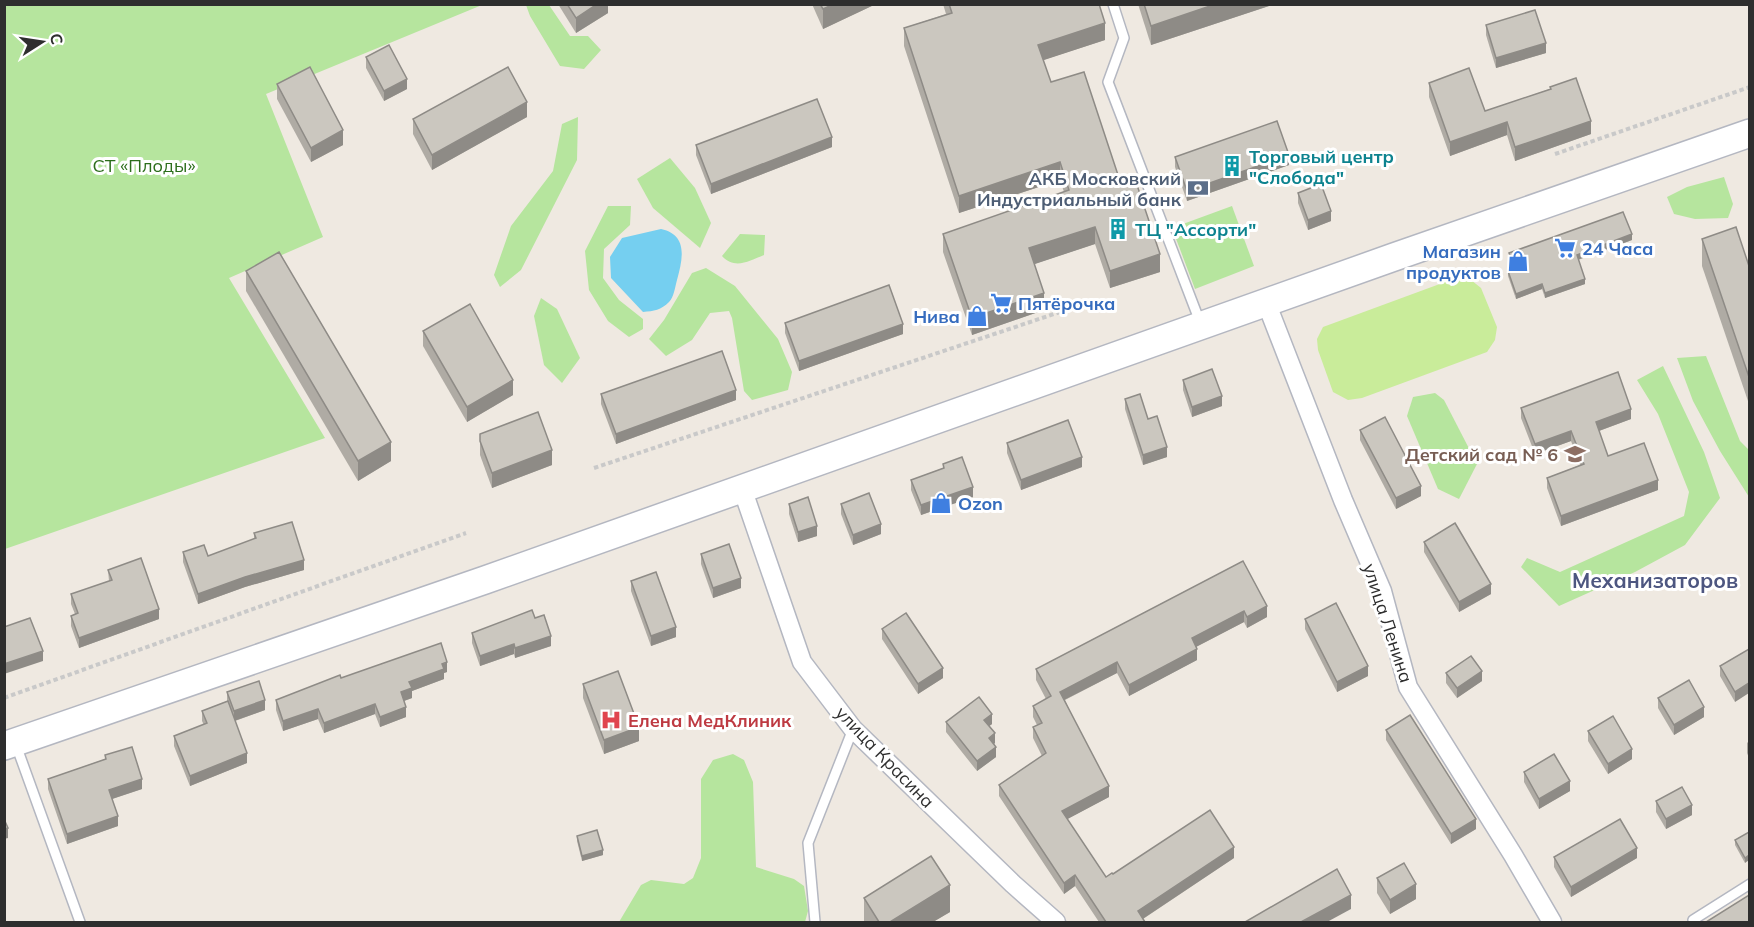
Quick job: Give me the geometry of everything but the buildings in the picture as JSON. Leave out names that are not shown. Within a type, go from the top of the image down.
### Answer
[{"type":"main road","points":[[10,744],[485,580],[1749,133]]},
{"type":"street","name":"улица Ленина","points":[[1266,302],[1343,500],[1382,591],[1408,687],[1552,922]]},
{"type":"street","name":"улица Красина","points":[[742,488],[802,662],[853,729],[1013,884],[1056,922]]},
{"type":"lane","points":[[1113,4],[1124,38],[1108,82],[1201,325]]},
{"type":"lane","points":[[814,922],[808,843],[853,729]]},
{"type":"lane","points":[[10,744],[80,922]]},
{"type":"lane","points":[[1693,920],[1749,884]]},
{"type":"path","points":[[1555,154],[1749,87]]},
{"type":"path","points":[[594,468],[1060,312]]},
{"type":"path","points":[[4,698],[466,533]]},
{"type":"green space","name":"СТ «Плоды»","points":[[4,5],[482,5],[266,94],[323,237],[229,278],[325,438],[5,549]]},
{"type":"green space","points":[[526,5],[549,5],[570,36],[588,36],[601,50],[584,69],[560,66],[530,16]]},
{"type":"green space","points":[[578,117],[577,160],[521,270],[500,287],[494,275],[511,226],[553,171],[562,124]]},
{"type":"green space","points":[[670,158],[695,188],[711,223],[700,248],[653,208],[637,179]]},
{"type":"green space","points":[[1724,177],[1733,204],[1728,218],[1695,219],[1674,214],[1667,197],[1687,187]]},
{"type":"green space","points":[[608,206],[631,206],[630,225],[604,249],[603,278],[619,300],[643,319],[643,329],[629,337],[608,321],[589,290],[585,251]]},
{"type":"green space","points":[[1232,206],[1254,266],[1195,289],[1172,228]]},
{"type":"green space","points":[[740,234],[765,235],[764,255],[742,263],[732,263],[722,256]]},
{"type":"green space","points":[[706,268],[735,286],[778,339],[792,372],[788,390],[752,400],[744,391],[729,311],[710,313],[692,340],[666,356],[649,339],[664,320],[692,273]]},
{"type":"green space","points":[[1456,278],[1471,280],[1481,288],[1497,327],[1495,340],[1487,352],[1362,398],[1348,400],[1333,392],[1318,350],[1317,339],[1323,327]]},
{"type":"green space","points":[[541,298],[557,309],[580,358],[562,383],[544,365],[534,316]]},
{"type":"green space","points":[[1706,356],[1740,441],[1749,450],[1749,497],[1720,451],[1693,401],[1677,358]]},
{"type":"green space","points":[[1663,366],[1704,452],[1720,498],[1685,545],[1635,572],[1559,606],[1521,567],[1527,558],[1560,572],[1684,516],[1689,492],[1658,414],[1637,380]]},
{"type":"green space","points":[[1435,393],[1444,400],[1477,464],[1459,499],[1438,489],[1407,416],[1413,397]]},
{"type":"green space","points":[[733,754],[744,760],[753,782],[756,867],[794,879],[804,886],[808,911],[805,922],[619,922],[641,885],[651,880],[684,884],[693,878],[701,858],[701,779],[713,760]]},
{"type":"water","points":[[661,229],[676,236],[680,242],[682,256],[679,272],[669,302],[657,310],[643,312],[611,278],[610,257],[622,238]]},
{"type":"place","name":"Торговый центр \"Слобода\"","points":[[1232,166]]},
{"type":"place","name":"АКБ Московский Индустриальный банк","points":[[1198,188]]},
{"type":"place","name":"ТЦ \"Ассорти\"","points":[[1118,229]]},
{"type":"place","name":"24 Часа","points":[[1565,248]]},
{"type":"place","name":"Магазин продуктов","points":[[1518,261]]},
{"type":"place","name":"Пятёрочка","points":[[1001,303]]},
{"type":"place","name":"Нива","points":[[977,316]]},
{"type":"place","name":"Детский сад № 6","points":[[1575,454]]},
{"type":"place","name":"Ozon","points":[[941,503]]},
{"type":"place","name":"Елена МедКлиник","points":[[611,720]]},
{"type":"district","name":"Механизаторов","points":[[1655,580]]}]
